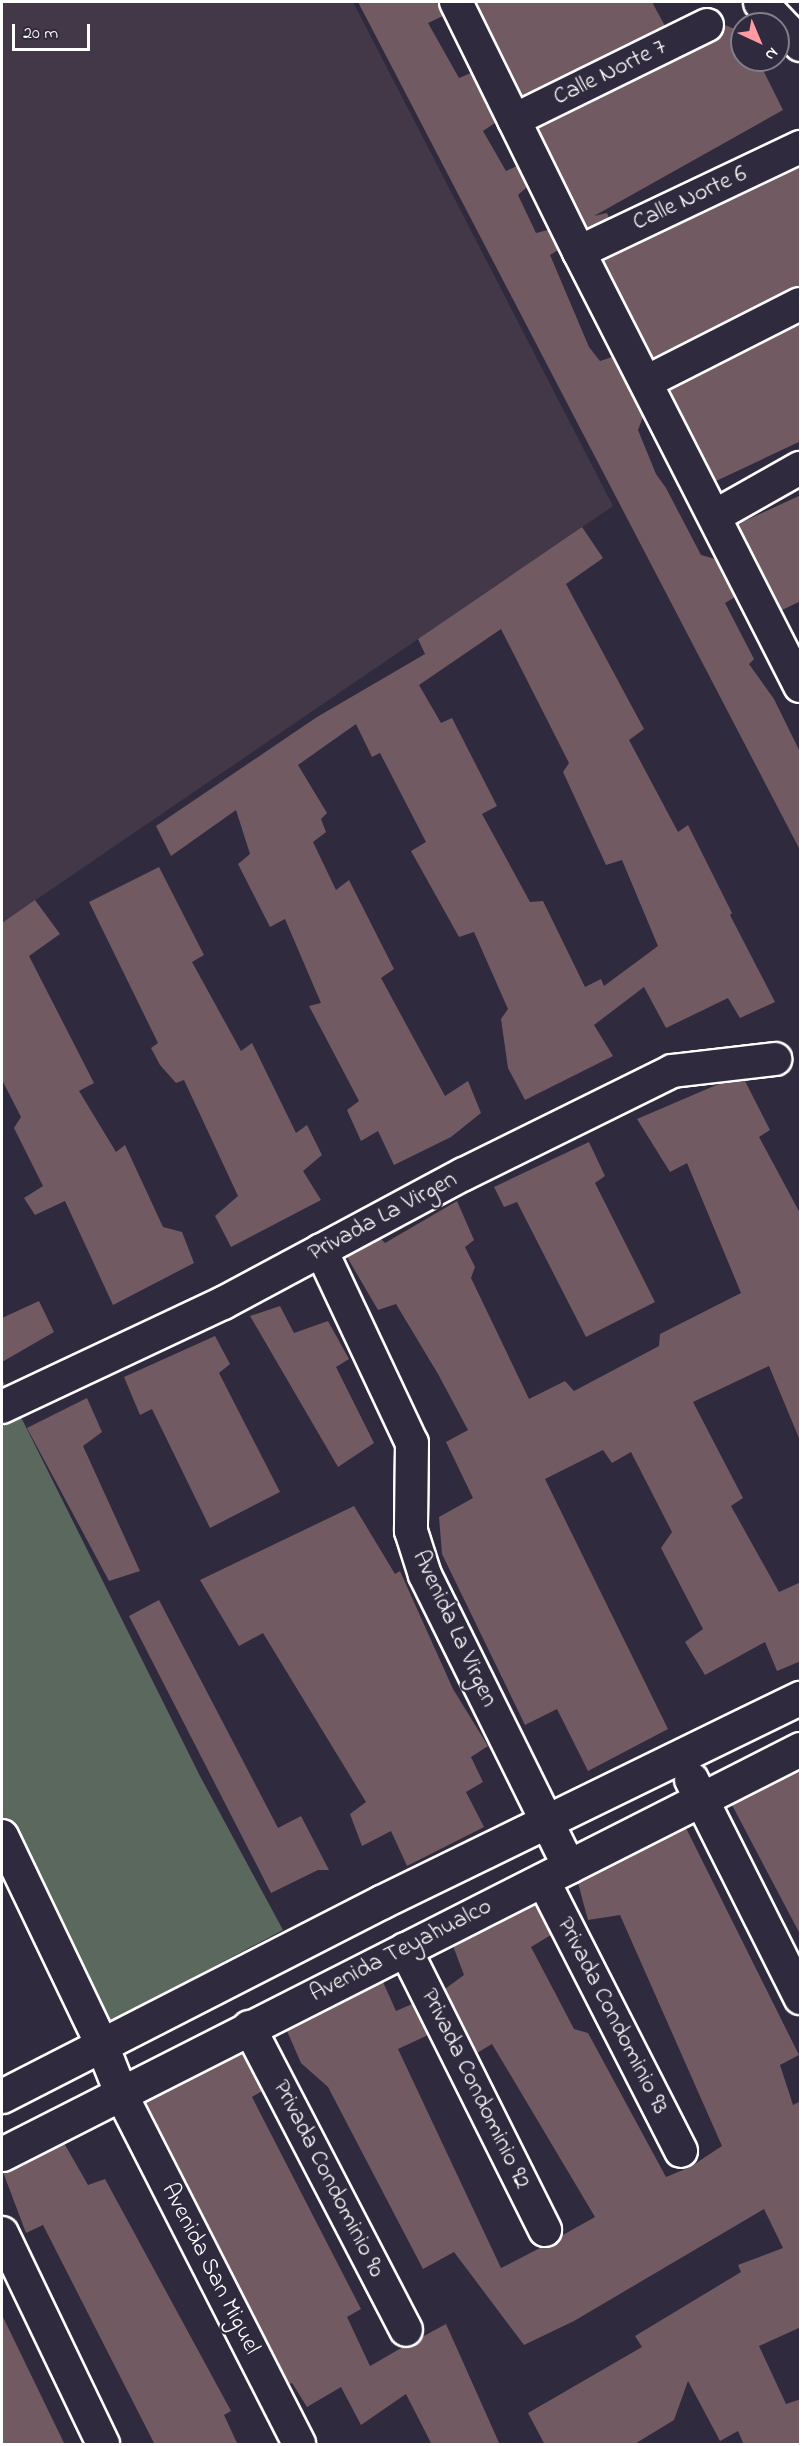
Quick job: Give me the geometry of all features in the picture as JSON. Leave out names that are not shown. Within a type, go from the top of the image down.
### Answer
[{"type":"main road","points":[[760,2],[801,44]]},
{"type":"main road","points":[[2,2096],[546,1821],[801,1698]]},
{"type":"main road","name":"Avenida Teyahualco","points":[[2,2154],[405,1948],[556,1874],[700,1798],[801,1749]]},
{"type":"main road","points":[[680,1757],[801,1997]]},
{"type":"street","points":[[456,2],[579,252],[648,381],[715,516],[791,642],[801,686]]},
{"type":"street","name":"Calle Norte 7","points":[[514,120],[707,25]]},
{"type":"street","name":"Calle Norte 6","points":[[579,252],[801,147]]},
{"type":"street","points":[[648,381],[801,304]]},
{"type":"street","points":[[715,516],[801,468]]},
{"type":"street","name":"Privada La Virgen","points":[[2,1407],[223,1303],[464,1174],[672,1071],[775,1059]]},
{"type":"street","name":"Avenida La Virgen","points":[[321,1250],[412,1443],[411,1531],[425,1575],[546,1821],[556,1874]]},
{"type":"street","name":"Avenida San Miguel","points":[[2,1836],[102,2044],[121,2093],[299,2445]]},
{"type":"street","name":"Privada Condominio 93","points":[[556,1874],[681,2151]]},
{"type":"street","name":"Privada Condominio 92","points":[[405,1948],[545,2230]]},
{"type":"street","name":"Privada Condominio 90","points":[[249,2027],[406,2330]]},
{"type":"street","points":[[2,2234],[103,2445]]},
{"type":"shaded area","points":[[2,2],[353,2],[613,506],[2,923]]},
{"type":"green space","points":[[2,1379],[200,1776],[283,1930],[108,2023],[2,1826]]},
{"type":"building","points":[[358,2],[438,2],[443,16],[428,23],[459,78],[471,73],[495,123],[483,131],[506,171],[517,166],[527,187],[518,195],[536,233],[548,230],[558,250],[550,255],[589,347],[600,361],[612,357],[643,417],[638,430],[656,474],[666,488],[701,555],[715,559],[735,597],[725,603],[754,659],[749,664],[774,699],[801,754],[801,852]]},
{"type":"building","points":[[476,2],[652,2],[665,26],[522,96]]},
{"type":"building","points":[[725,25],[730,27],[730,72],[764,72],[783,110],[594,216],[607,213],[609,218],[587,228],[538,128],[715,41],[722,34]]},
{"type":"building","points":[[801,167],[801,286],[792,288],[653,358],[603,260]]},
{"type":"building","points":[[801,324],[801,441],[716,481],[670,390]]},
{"type":"building","points":[[801,495],[801,601],[782,610],[738,524]]},
{"type":"building","points":[[582,527],[603,558],[566,584],[644,729],[629,740],[678,832],[688,825],[732,913],[730,915],[775,1002],[740,1018],[728,998],[666,1028],[644,987],[594,1025],[613,1056],[525,1100],[508,1068],[501,1019],[508,1009],[474,932],[459,937],[411,851],[426,842],[380,753],[372,757],[356,724],[298,765],[327,813],[321,819],[326,832],[313,842],[336,890],[349,880],[394,969],[381,978],[445,1096],[468,1081],[481,1113],[451,1137],[394,1165],[378,1131],[361,1141],[347,1110],[359,1101],[309,1006],[321,1003],[285,919],[270,927],[238,864],[250,854],[236,810],[171,856],[156,826],[317,717],[425,654],[418,639]],"holes":[[[501,629],[569,763],[563,772],[606,865],[622,860],[658,946],[604,986],[601,979],[585,987],[543,901],[530,902],[482,814],[497,806],[452,718],[441,723],[419,685]]]},
{"type":"building","points":[[159,867],[204,955],[192,962],[241,1051],[252,1043],[296,1133],[307,1125],[322,1155],[303,1171],[321,1200],[231,1247],[215,1216],[238,1196],[184,1080],[176,1083],[160,1065],[151,1048],[158,1043],[89,902]]},
{"type":"building","points":[[35,900],[60,934],[29,956],[94,1083],[79,1091],[116,1152],[125,1145],[163,1227],[182,1232],[194,1263],[113,1305],[65,1201],[35,1215],[24,1198],[43,1186],[14,1128],[21,1117],[2,1080],[2,923]]},
{"type":"building","points":[[745,1081],[770,1130],[759,1137],[801,1215],[801,1443],[769,1366],[693,1402],[743,1498],[731,1506],[779,1592],[801,1582],[801,1661],[777,1671],[765,1642],[705,1675],[685,1642],[703,1629],[661,1548],[672,1532],[631,1452],[612,1463],[603,1450],[545,1479],[668,1729],[588,1771],[557,1709],[525,1725],[442,1554],[439,1517],[473,1498],[446,1442],[468,1430],[396,1304],[378,1310],[347,1257],[381,1239],[385,1243],[457,1201],[474,1240],[465,1247],[475,1267],[471,1278],[529,1399],[565,1381],[574,1391],[659,1346],[660,1334],[741,1293],[687,1163],[670,1172],[637,1119],[721,1083]]},
{"type":"building","points":[[589,1142],[605,1176],[595,1183],[655,1302],[586,1337],[517,1202],[504,1207],[494,1187]]},
{"type":"building","points":[[39,1301],[54,1332],[2,1362],[2,1318]]},
{"type":"building","points":[[280,1306],[294,1333],[328,1321],[349,1359],[336,1367],[374,1443],[338,1467],[250,1316]]},
{"type":"building","points":[[215,1336],[230,1364],[219,1373],[280,1492],[210,1528],[152,1409],[140,1415],[124,1377]]},
{"type":"building","points":[[87,1398],[102,1432],[83,1446],[140,1571],[109,1581],[27,1428]]},
{"type":"building","points":[[354,1506],[395,1574],[400,1571],[453,1689],[488,1746],[471,1757],[483,1782],[466,1792],[484,1827],[407,1866],[391,1831],[362,1846],[350,1814],[366,1802],[263,1633],[239,1646],[200,1580]]},
{"type":"building","points":[[159,1600],[278,1828],[301,1816],[329,1870],[318,1870],[271,1893],[129,1616]]},
{"type":"building","points":[[801,1770],[801,1936],[732,1805]]},
{"type":"building","points":[[686,1828],[799,2055],[780,2065],[793,2105],[801,2101],[801,2327],[759,2346],[786,2404],[801,2399],[801,2445],[744,2445],[738,2431],[720,2441],[688,2381],[674,2420],[633,2445],[545,2445],[528,2413],[642,2347],[635,2336],[741,2272],[738,2265],[783,2248],[764,2209],[574,2321],[524,2345],[454,2252],[423,2269],[328,2087],[301,2063],[287,2031],[383,1982],[396,2011],[412,2004],[428,2035],[398,2049],[501,2268],[542,2247],[554,2246],[561,2236],[595,2217],[492,2044],[477,2053],[445,1989],[464,1975],[453,1946],[535,1904],[551,1935],[531,1947],[574,2029],[588,2033],[666,2177],[690,2167],[722,2146],[620,1915],[588,1920],[578,1883]]},
{"type":"building","points":[[242,2053],[262,2091],[252,2097],[361,2309],[347,2317],[370,2366],[403,2347],[415,2346],[422,2337],[446,2324],[500,2445],[432,2445],[406,2394],[361,2425],[341,2387],[307,2407],[292,2383],[289,2384],[146,2102]]},
{"type":"building","points":[[64,2143],[88,2185],[105,2179],[231,2411],[224,2415],[238,2445],[155,2445],[43,2225],[26,2233],[3,2172]]},
{"type":"building","points":[[2,2315],[65,2445],[2,2445]]}]
